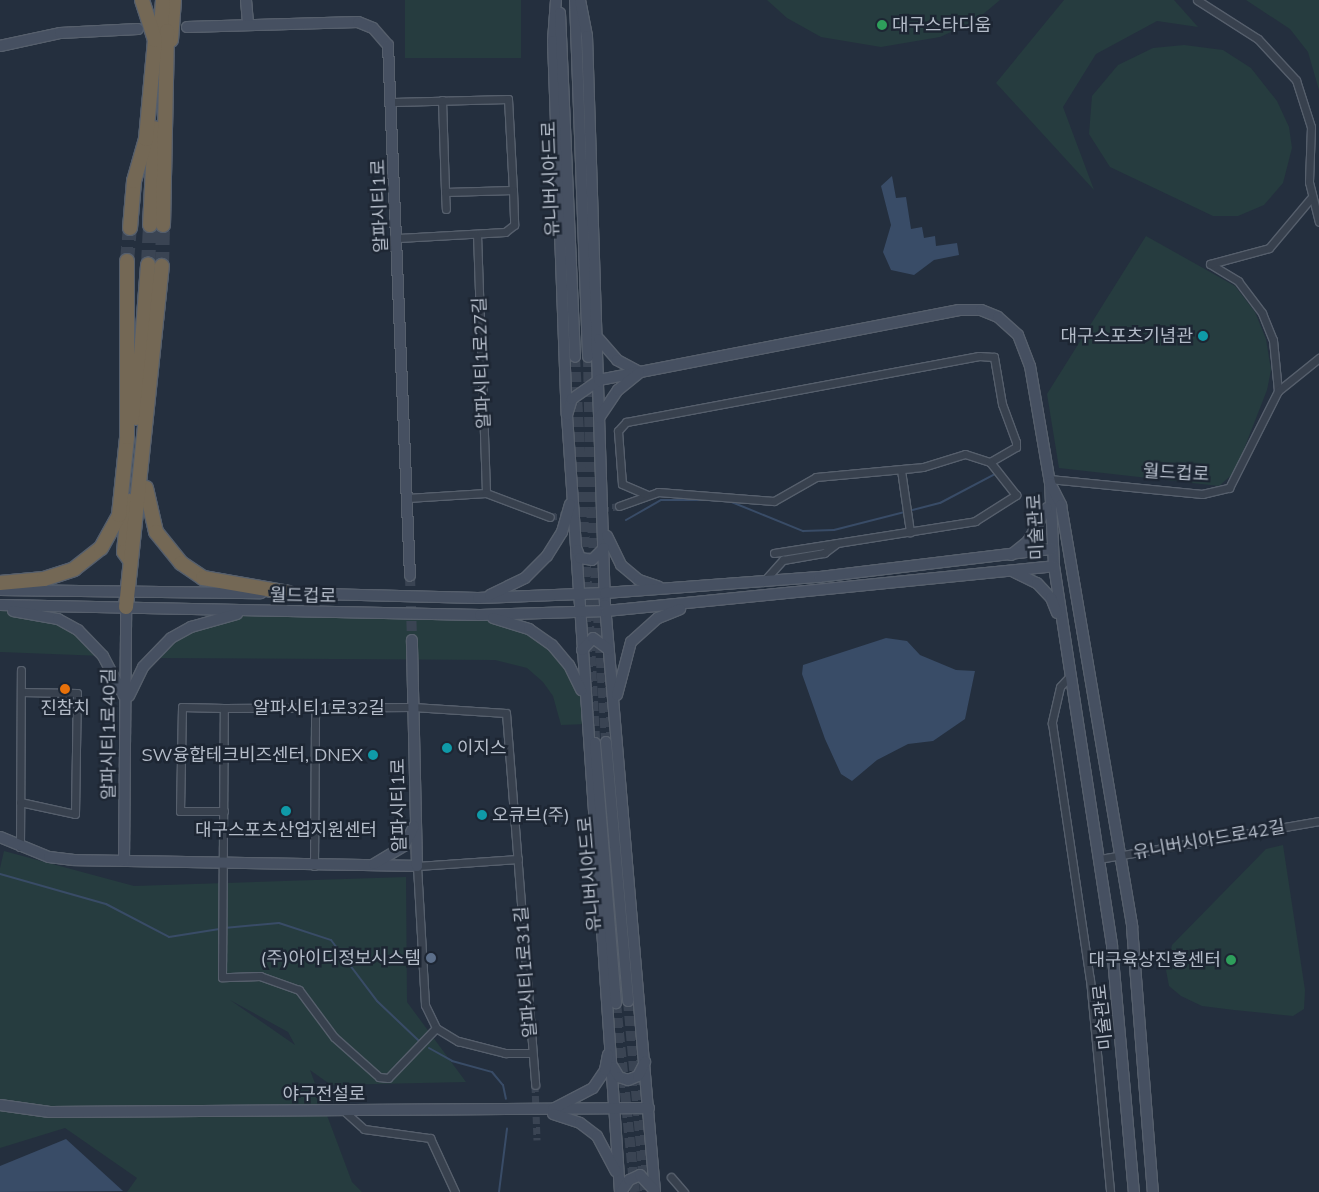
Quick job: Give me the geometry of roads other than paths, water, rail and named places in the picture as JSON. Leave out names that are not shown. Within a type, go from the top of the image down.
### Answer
[{"type":"highway","points":[[142,0],[163,41]]},
{"type":"highway","points":[[163,0],[163,41]]},
{"type":"highway","points":[[157,225],[158,93],[168,0]]},
{"type":"highway","points":[[163,41],[174,0]]},
{"type":"highway","points":[[130,228],[158,93]]},
{"type":"highway","points":[[0,583],[44,579],[74,569],[105,543],[119,515],[127,436],[127,262]]},
{"type":"highway","points":[[126,607],[129,559],[134,552],[144,470],[155,265],[124,552],[129,559]]},
{"type":"highway","points":[[144,470],[155,528],[181,564],[208,579],[289,593]]},
{"type":"main road","points":[[246,0],[248,25]]},
{"type":"main road","points":[[556,0],[554,51],[567,415],[586,711],[621,1192]]},
{"type":"main road","name":"유니버시아드로","points":[[560,0],[575,357]]},
{"type":"main road","name":"유니버시아드로","points":[[575,0],[588,357]]},
{"type":"main road","points":[[580,0],[587,36],[599,338],[602,517],[608,649],[655,1191]]},
{"type":"main road","name":"알파시티1로","points":[[187,27],[352,22],[372,28],[391,54],[410,576]]},
{"type":"main road","points":[[0,46],[60,33],[138,29]]},
{"type":"main road","points":[[567,415],[572,399],[599,380],[981,310],[1007,324],[1026,349],[1049,481]]},
{"type":"main road","points":[[599,338],[617,360],[640,372]]},
{"type":"main road","points":[[600,418],[618,390],[640,372]]},
{"type":"main road","name":"미술관로","points":[[1049,481],[1048,507],[1054,566],[1099,859],[1122,1034],[1134,1192]]},
{"type":"main road","name":"미술관로","points":[[1049,481],[1061,505],[1118,856],[1132,927],[1153,1192]]},
{"type":"main road","points":[[478,598],[517,583],[541,564],[562,532],[572,493]]},
{"type":"main road","points":[[1010,555],[1028,541],[1048,507]]},
{"type":"main road","points":[[602,517],[621,565],[639,580],[667,589]]},
{"type":"main road","points":[[577,549],[580,558],[592,560],[604,548]]},
{"type":"main road","name":"월드컵로","points":[[0,590],[289,593],[478,598],[605,593],[762,582],[1052,549]]},
{"type":"main road","points":[[614,706],[631,642],[658,618],[688,606],[1054,566]]},
{"type":"main road","points":[[1013,571],[1037,583],[1052,598],[1067,650]]},
{"type":"main road","name":"월드컵로","points":[[0,607],[126,607],[247,612],[480,615],[688,606]]},
{"type":"main road","points":[[0,607],[58,619],[78,630],[109,664],[126,707]]},
{"type":"main road","name":"알파시티1로40길","points":[[124,861],[126,607]]},
{"type":"main road","points":[[126,707],[143,668],[171,638],[191,627],[247,612]]},
{"type":"main road","points":[[480,615],[518,624],[552,645],[576,675],[586,711]]},
{"type":"main road","points":[[582,652],[593,638],[608,649]]},
{"type":"main road","name":"알파시티1로","points":[[0,837],[20,847],[66,859],[314,866],[417,866],[412,640]]},
{"type":"main road","name":"유니버시아드로","points":[[616,1003],[601,742],[628,1001]]},
{"type":"main road","points":[[366,867],[404,846],[416,820]]},
{"type":"main road","points":[[547,1112],[592,1088],[605,1070],[610,1041]]},
{"type":"main road","points":[[613,1067],[618,1078],[628,1080],[638,1076],[645,1062]]},
{"type":"main road","name":"야구전설로","points":[[0,1105],[50,1112],[344,1110],[547,1112],[649,1108]]},
{"type":"main road","points":[[547,1112],[580,1123],[597,1136],[620,1180]]},
{"type":"main road","points":[[621,1192],[629,1180],[640,1175],[655,1191]]},
{"type":"street","points":[[1197,0],[1258,39],[1296,80],[1311,127],[1311,198],[1319,222]]},
{"type":"street","points":[[393,102],[508,99],[513,190],[511,230],[477,234],[398,238]]},
{"type":"street","points":[[442,100],[446,209]]},
{"type":"street","points":[[445,192],[513,190]]},
{"type":"street","points":[[1278,391],[1273,340],[1262,312],[1238,282],[1210,264],[1269,248],[1311,198]]},
{"type":"street","name":"알파시티1로27길","points":[[477,234],[486,493]]},
{"type":"street","points":[[646,494],[622,484],[618,431],[626,422],[986,355],[996,362],[1002,404],[1016,442],[1016,447],[990,462]]},
{"type":"street","name":"월드컵로","points":[[1049,481],[1202,494],[1222,491],[1236,481],[1247,449],[1278,391],[1319,358]]},
{"type":"street","points":[[619,506],[646,494],[710,493],[766,502],[816,477],[901,470],[966,454],[990,462],[1016,495],[975,522],[774,553]]},
{"type":"street","points":[[901,470],[910,532]]},
{"type":"street","points":[[407,498],[486,493],[550,517]]},
{"type":"street","points":[[762,582],[783,560],[824,553],[837,543]]},
{"type":"street","points":[[771,574],[780,580]]},
{"type":"street","points":[[20,847],[21,670]]},
{"type":"street","points":[[1071,675],[1060,688],[1052,723],[1090,979],[1110,1192]]},
{"type":"street","points":[[20,802],[75,814],[77,693],[21,692]]},
{"type":"street","name":"알파시티1로32길","points":[[224,811],[180,811],[182,707],[413,707]]},
{"type":"street","name":"알파시티1로31길","points":[[413,707],[506,713],[535,1085]]},
{"type":"street","points":[[224,708],[225,864],[222,977],[260,976],[299,990],[334,1037],[379,1077],[388,1078],[436,1028]]},
{"type":"street","points":[[314,866],[315,708]]},
{"type":"street","name":"유니버시아드로42길","points":[[1099,859],[1319,821]]},
{"type":"street","points":[[518,859],[417,866],[425,1005],[436,1028],[472,1047],[532,1053]]},
{"type":"street","points":[[344,1110],[364,1129],[430,1138],[455,1192]]},
{"type":"street","points":[[671,1177],[684,1192]]},
{"type":"water","points":[[892,176],[896,198],[906,197],[911,229],[922,227],[924,238],[935,236],[936,246],[957,243],[959,255],[934,260],[914,275],[891,270],[883,252],[891,225],[881,186]]},
{"type":"water","points":[[886,638],[907,641],[920,655],[956,670],[975,671],[965,719],[933,741],[908,744],[877,760],[852,781],[841,774],[825,739],[802,674],[803,665]]},
{"type":"water","points":[[66,1139],[123,1191],[0,1192],[0,1166]]},
{"type":"waterway","points":[[626,520],[661,500],[729,501],[803,531],[834,530],[940,503],[995,474]]},
{"type":"waterway","points":[[0,874],[106,904],[169,937],[219,929]]},
{"type":"waterway","points":[[224,928],[279,923],[331,940],[377,1001],[418,1040]]},
{"type":"waterway","points":[[429,1048],[452,1061],[492,1072],[503,1085],[506,1099]]},
{"type":"waterway","points":[[499,1192],[507,1129]]},
{"type":"tunnel","points":[[148,264],[150,225]]},
{"type":"tunnel","points":[[162,266],[163,225]]},
{"type":"tunnel","points":[[127,261],[130,228]]},
{"type":"tunnel","points":[[575,357],[595,743]]},
{"type":"tunnel","points":[[588,357],[591,508],[606,742]]},
{"type":"tunnel","points":[[550,517],[619,506]]},
{"type":"tunnel","points":[[410,576],[412,640]]},
{"type":"tunnel","points":[[628,1001],[645,1192]]},
{"type":"tunnel","points":[[616,1003],[635,1192]]},
{"type":"tunnel","points":[[535,1085],[537,1140]]},
{"type":"place","name":"대구스타디움","points":[[882,25]]},
{"type":"place","name":"대구스포츠기념관","points":[[1203,336]]},
{"type":"place","name":"진참치","points":[[65,689]]},
{"type":"place","name":"이지스","points":[[447,748]]},
{"type":"place","name":"SW융합테크비즈센터, DNEX","points":[[373,755]]},
{"type":"place","name":"대구스포츠산업지원센터","points":[[286,811]]},
{"type":"place","name":"오큐브(주)","points":[[482,815]]},
{"type":"place","name":"(주)아이디정보시스템","points":[[431,958]]},
{"type":"place","name":"대구육상진흥센터","points":[[1231,960]]}]
